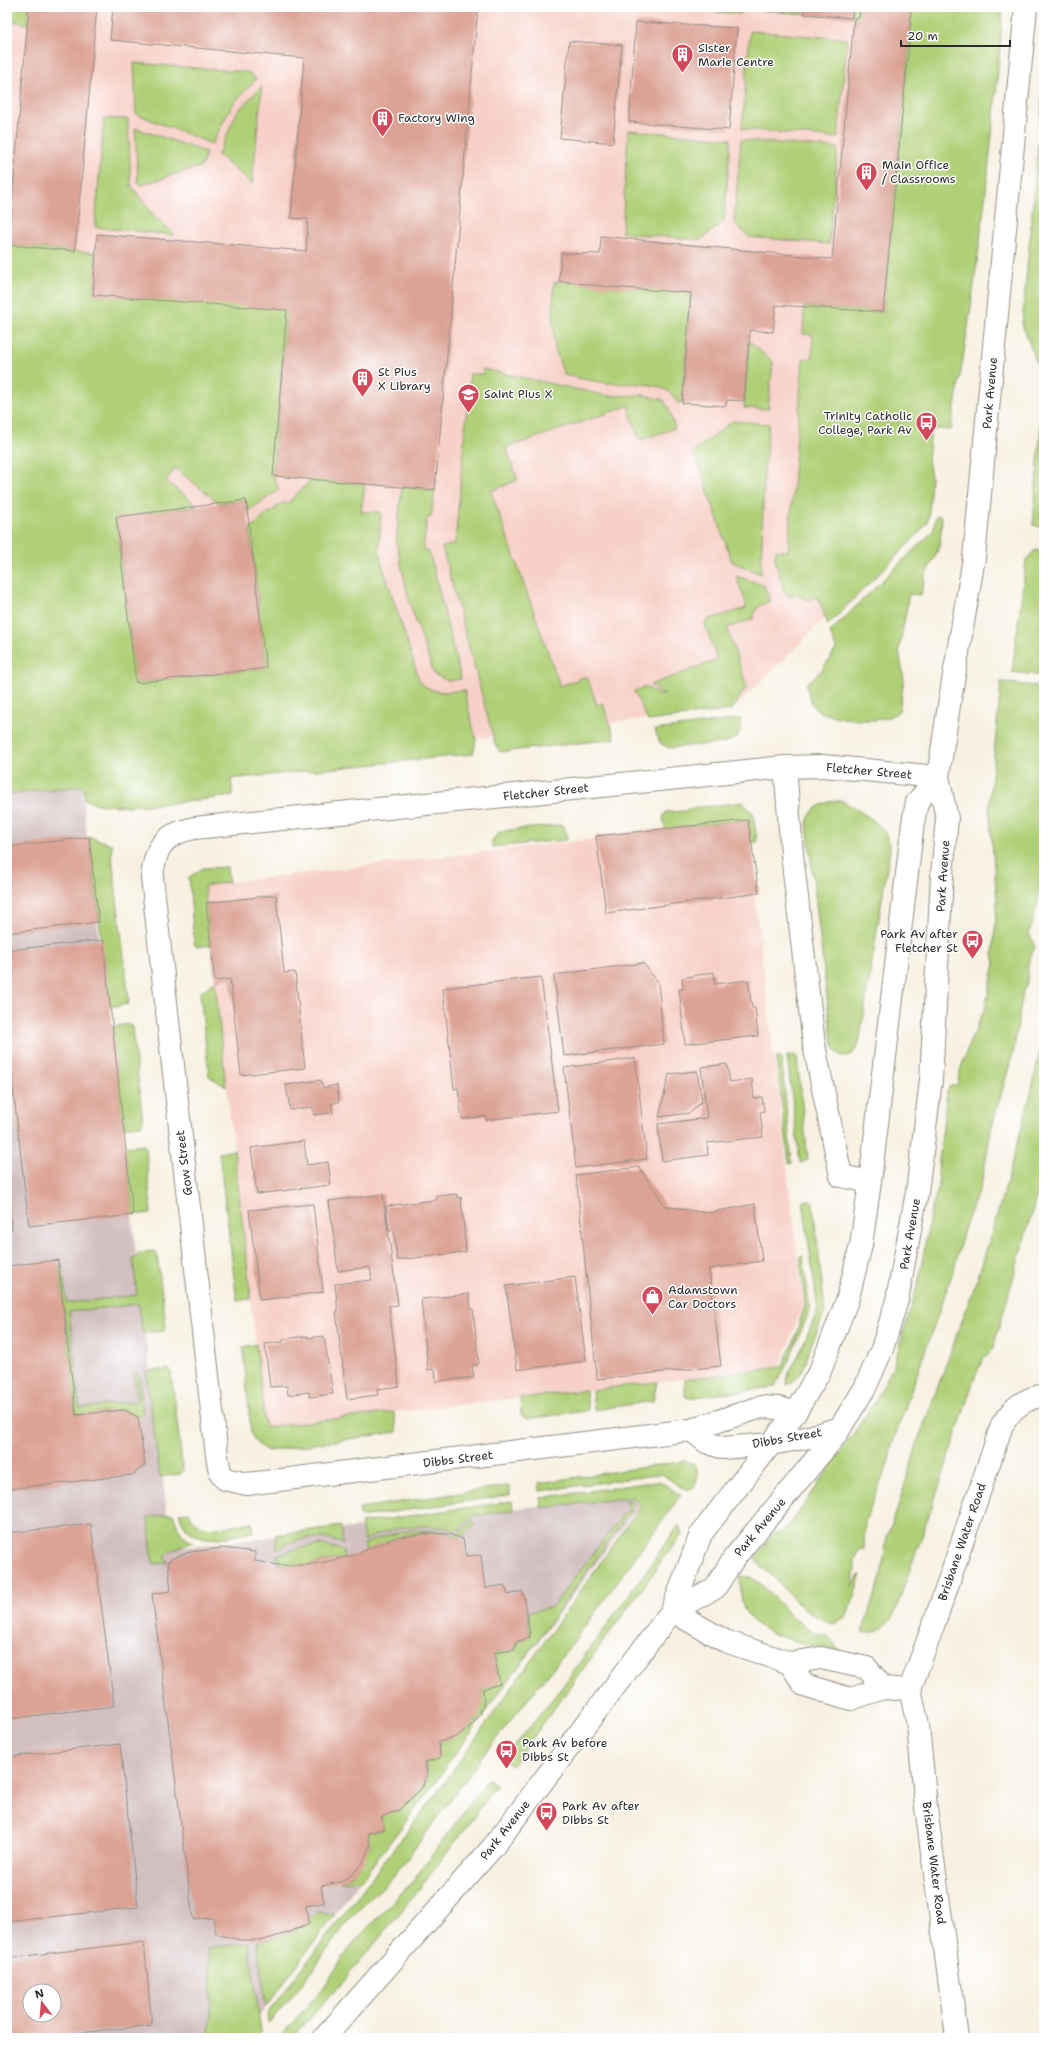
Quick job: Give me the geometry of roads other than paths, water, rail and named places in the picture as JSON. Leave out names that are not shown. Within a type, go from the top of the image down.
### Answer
[{"type":"street","name":"Park Avenue","points":[[672,1611],[715,1588],[734,1558],[806,1472],[840,1428],[865,1388],[882,1349],[897,1300],[916,1200],[931,1080],[947,818],[938,776],[974,558],[1026,7]]},
{"type":"street","name":"Fletcher Street","points":[[159,845],[180,831],[194,828],[785,767],[823,766],[938,776]]},
{"type":"street","points":[[785,767],[792,854],[814,1045],[839,1169],[841,1176],[870,1182]]},
{"type":"street","name":"Park Avenue","points":[[324,2038],[493,1847],[672,1611],[701,1534],[794,1413],[820,1371],[848,1298],[861,1245],[870,1182],[913,824],[917,802],[938,776]]},
{"type":"street","name":"Gow Street","points":[[159,845],[153,863],[152,878],[217,1456],[220,1472],[225,1479]]},
{"type":"street","name":"Brisbane Water Road","points":[[957,2038],[926,1807],[918,1725],[910,1689],[944,1596],[1002,1425],[1013,1410],[1023,1402],[1030,1398],[1044,1395]]},
{"type":"street","name":"Dibbs Street","points":[[225,1479],[247,1484],[691,1430],[761,1407],[779,1408],[794,1413]]},
{"type":"street","name":"Dibbs Street","points":[[691,1430],[706,1442],[724,1448],[770,1444],[805,1438],[840,1428]]},
{"type":"street","points":[[672,1611],[725,1641],[790,1663],[821,1658],[867,1668],[883,1688]]},
{"type":"street","points":[[790,1663],[804,1685],[845,1698],[851,1699],[883,1688],[910,1689]]},
{"type":"place","name":"Sister Marie Centre","points":[[683,74]]},
{"type":"place","name":"Factory Wing","points":[[382,138]]},
{"type":"place","name":"Main Office / Classrooms","points":[[866,192]]},
{"type":"place","name":"St Pius X Library","points":[[362,398]]},
{"type":"place","name":"Saint Pius X","points":[[468,414]]},
{"type":"place","name":"Trinity Catholic College, Park Av","points":[[927,442]]},
{"type":"place","name":"Park Av after Fletcher St","points":[[973,960]]},
{"type":"place","name":"Adamstown Car Doctors","points":[[653,1316]]},
{"type":"place","name":"Park Av before Dibbs St","points":[[507,1770]]},
{"type":"place","name":"Park Av after Dibbs St","points":[[547,1832]]}]
